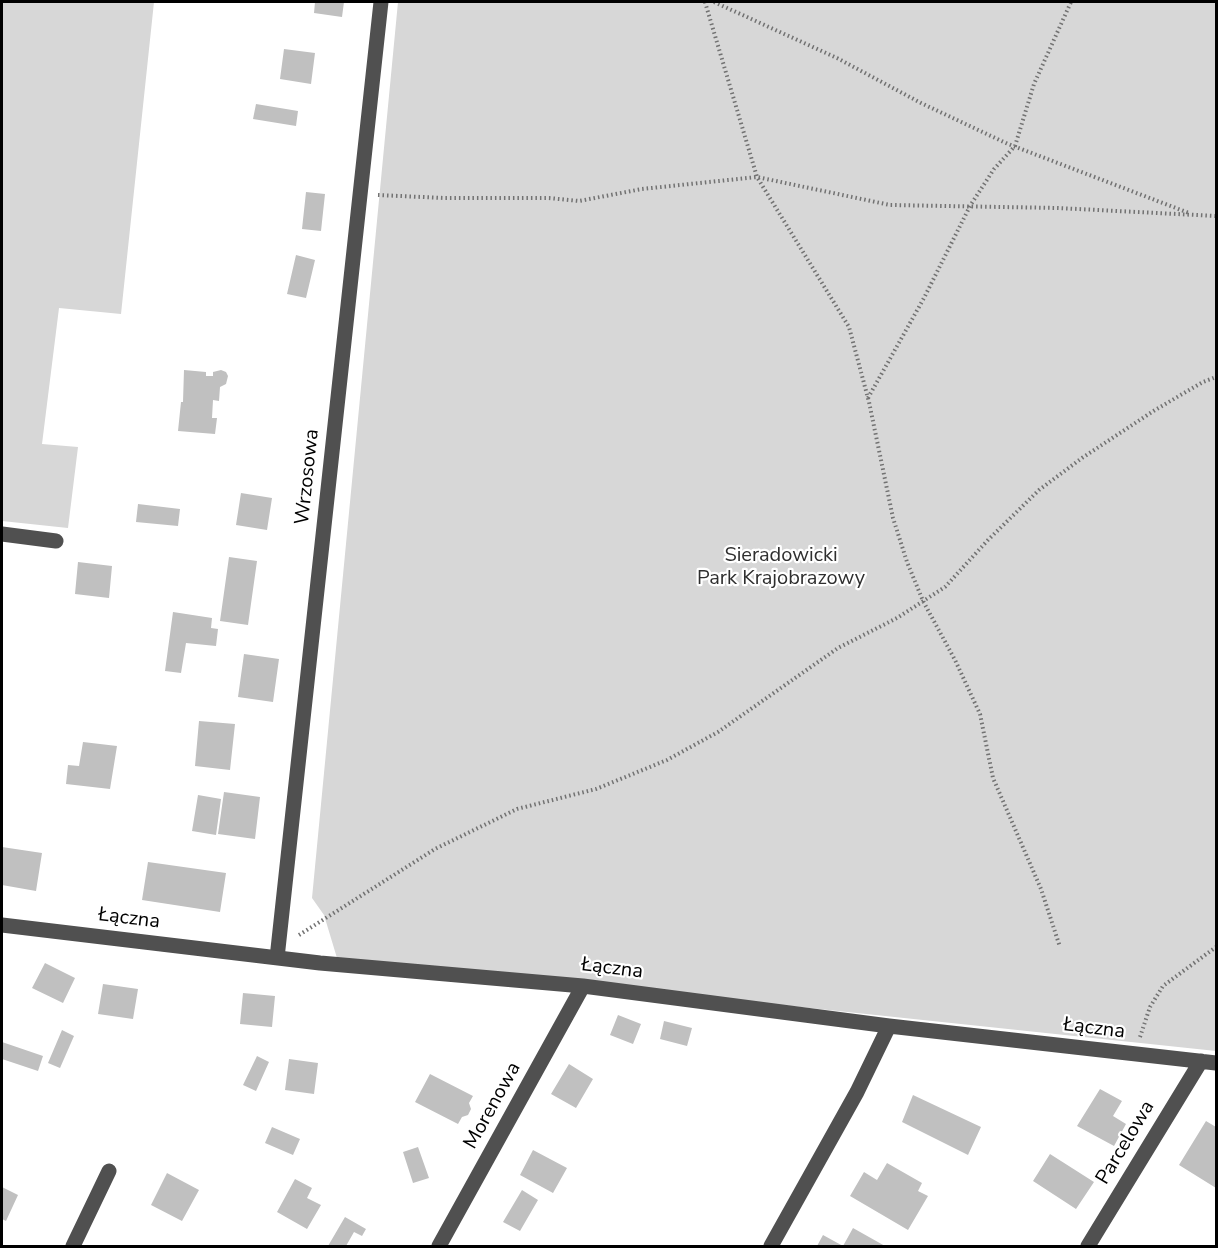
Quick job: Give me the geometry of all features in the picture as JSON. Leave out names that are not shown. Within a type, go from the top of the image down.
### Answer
[{"type":"street","name":"Wrzosowa","points":[[277,958],[381,2]]},
{"type":"street","points":[[2,534],[56,541]]},
{"type":"street","name":"Łączna","points":[[2,925],[277,958],[583,986],[889,1026],[1209,1062]]},
{"type":"street","name":"Morenowa","points":[[439,1246],[583,986]]},
{"type":"street","points":[[771,1246],[857,1092],[889,1026]]},
{"type":"street","name":"Parcelowa","points":[[1088,1246],[1209,1062]]},
{"type":"street","points":[[73,1246],[109,1171]]},
{"type":"path","points":[[705,2],[757,177],[849,327],[868,398],[893,519],[907,562],[923,601],[955,660],[980,714],[993,778],[1041,889],[1060,947]]},
{"type":"path","points":[[714,2],[837,58],[921,103],[1015,146],[1194,215]]},
{"type":"path","points":[[868,398],[924,298],[970,206],[993,169],[1015,146],[1034,84],[1071,2]]},
{"type":"path","points":[[360,194],[579,201],[642,189],[757,177],[890,205],[1216,216]]},
{"type":"path","points":[[277,958],[302,932],[435,849],[517,809],[596,789],[667,760],[718,732],[838,648],[897,618],[945,587],[988,540],[1039,490],[1082,458],[1155,410],[1216,377]]},
{"type":"path","points":[[1135,1055],[1150,1006],[1163,986],[1216,947]]},
{"type":"green space","points":[[2,2],[154,2],[121,314],[59,308],[42,444],[78,447],[68,528],[2,521]]},
{"type":"green space","name":"Sieradowicki Park Krajobrazowy","points":[[398,2],[1216,2],[1216,1051],[337,958],[324,915],[312,898]]},
{"type":"building","points":[[315,2],[344,2],[342,17],[314,13]]},
{"type":"building","points":[[284,49],[315,53],[311,84],[280,79]]},
{"type":"building","points":[[256,104],[298,111],[296,126],[253,119]]},
{"type":"building","points":[[306,192],[325,194],[321,231],[302,229]]},
{"type":"building","points":[[296,255],[315,260],[306,298],[287,294]]},
{"type":"building","points":[[184,370],[206,372],[206,376],[213,376],[213,372],[221,370],[228,376],[226,384],[220,387],[219,401],[213,400],[212,418],[217,418],[215,434],[178,431],[181,402],[183,402]]},
{"type":"building","points":[[241,493],[272,498],[267,530],[236,525]]},
{"type":"building","points":[[138,504],[180,509],[178,526],[136,522]]},
{"type":"building","points":[[229,557],[257,561],[248,625],[220,621]]},
{"type":"building","points":[[78,562],[112,566],[109,598],[75,594]]},
{"type":"building","points":[[173,612],[212,618],[211,628],[218,629],[216,646],[186,643],[181,673],[165,671]]},
{"type":"building","points":[[244,654],[279,659],[273,702],[238,697]]},
{"type":"building","points":[[199,721],[235,724],[230,770],[195,766]]},
{"type":"building","points":[[83,742],[117,746],[110,789],[66,784],[68,765],[79,766]]},
{"type":"building","points":[[224,792],[260,797],[255,839],[218,834]]},
{"type":"building","points":[[198,795],[221,799],[216,835],[192,831]]},
{"type":"building","points":[[2,847],[42,853],[36,891],[2,885]]},
{"type":"building","points":[[148,862],[226,873],[220,912],[142,900]]},
{"type":"building","points":[[45,963],[75,978],[63,1003],[32,988]]},
{"type":"building","points":[[103,984],[138,989],[133,1019],[98,1014]]},
{"type":"building","points":[[243,993],[275,996],[272,1027],[240,1024]]},
{"type":"building","points":[[618,1015],[641,1024],[633,1044],[610,1035]]},
{"type":"building","points":[[664,1021],[692,1028],[687,1046],[660,1039]]},
{"type":"building","points":[[62,1030],[74,1036],[60,1068],[48,1063]]},
{"type":"building","points":[[2,1042],[43,1056],[38,1071],[2,1059]]},
{"type":"building","points":[[257,1056],[269,1062],[256,1091],[243,1085]]},
{"type":"building","points":[[289,1059],[318,1063],[314,1094],[285,1090]]},
{"type":"building","points":[[569,1064],[593,1079],[576,1108],[551,1094]]},
{"type":"building","points":[[430,1074],[473,1096],[469,1103],[471,1109],[468,1115],[462,1117],[458,1124],[415,1102]]},
{"type":"building","points":[[1100,1089],[1122,1101],[1113,1116],[1126,1124],[1114,1146],[1077,1126]]},
{"type":"building","points":[[913,1095],[981,1127],[968,1155],[902,1122]]},
{"type":"building","points":[[1206,1121],[1216,1127],[1216,1188],[1179,1165]]},
{"type":"building","points":[[272,1127],[300,1139],[293,1155],[265,1143]]},
{"type":"building","points":[[418,1147],[429,1178],[413,1183],[403,1152]]},
{"type":"building","points":[[533,1150],[567,1168],[553,1193],[520,1175]]},
{"type":"building","points":[[1050,1154],[1094,1182],[1076,1209],[1033,1181]]},
{"type":"building","points":[[887,1163],[922,1183],[918,1191],[928,1196],[908,1230],[850,1196],[864,1172],[877,1180]]},
{"type":"building","points":[[167,1173],[199,1190],[182,1221],[151,1205]]},
{"type":"building","points":[[295,1179],[312,1188],[307,1198],[321,1205],[307,1229],[277,1212]]},
{"type":"building","points":[[2,1187],[18,1195],[6,1221],[2,1219]]},
{"type":"building","points":[[522,1190],[538,1200],[520,1231],[503,1222]]},
{"type":"building","points":[[345,1217],[366,1229],[362,1236],[354,1232],[346,1246],[328,1246]]},
{"type":"building","points":[[853,1228],[885,1246],[843,1246]]},
{"type":"building","points":[[823,1235],[843,1246],[817,1246]]}]
